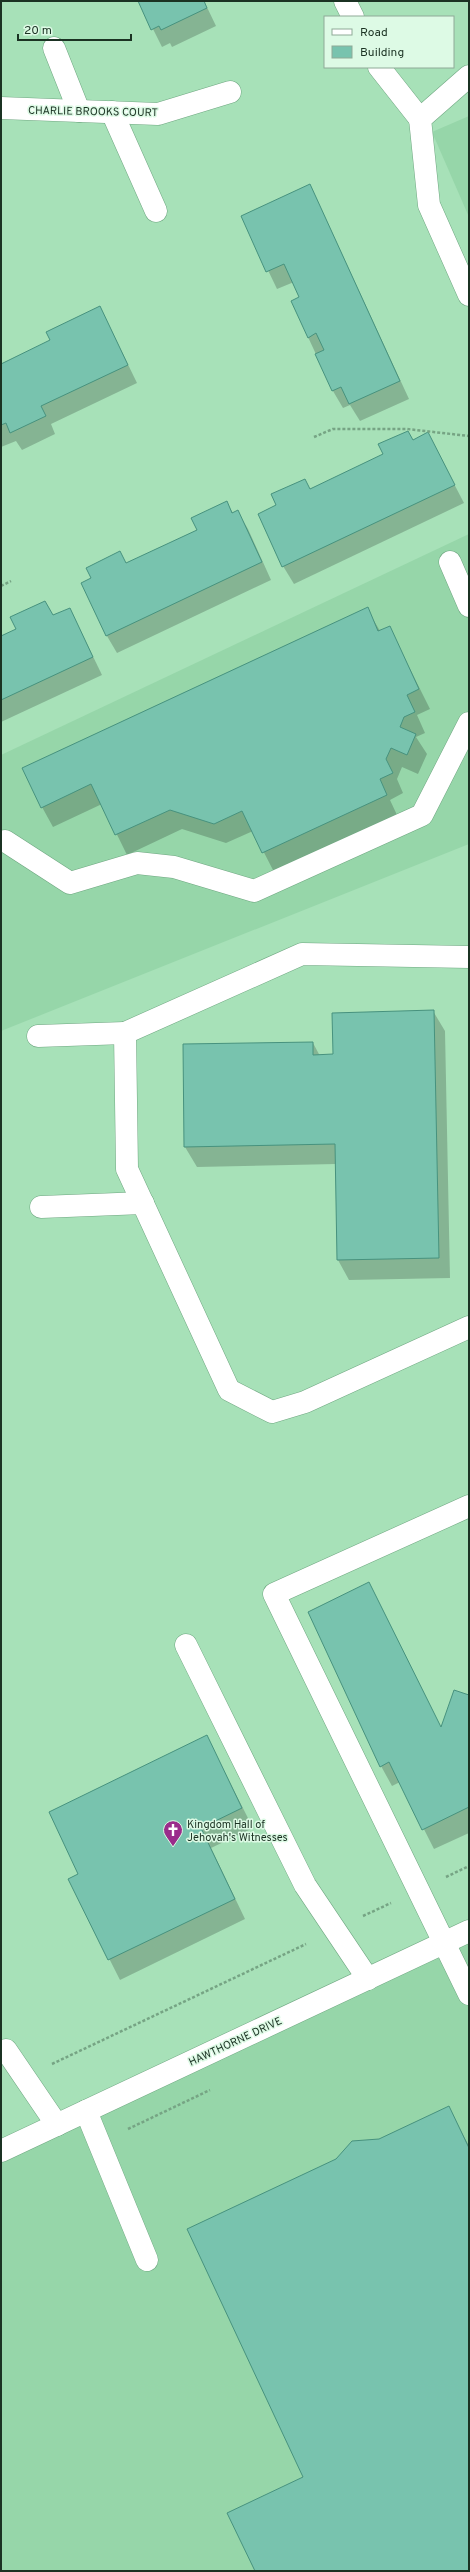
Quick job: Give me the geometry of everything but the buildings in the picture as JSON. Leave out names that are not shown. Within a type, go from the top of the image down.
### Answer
[{"type":"street","points":[[345,1],[352,16]]},
{"type":"street","points":[[54,48],[79,111]]},
{"type":"street","points":[[380,68],[420,119],[429,205],[469,296]]},
{"type":"street","points":[[420,119],[469,76]]},
{"type":"street","name":"CHARLIE BROOKS COURT","points":[[1,108],[158,114],[230,92]]},
{"type":"street","points":[[112,112],[156,211]]},
{"type":"street","points":[[450,562],[469,606]]},
{"type":"street","points":[[5,841],[70,884],[137,863],[174,867],[254,891],[422,815],[469,724]]},
{"type":"street","points":[[38,1036],[125,1033],[302,954],[469,957]]},
{"type":"street","points":[[125,1033],[127,1169],[228,1390],[272,1412],[305,1402],[469,1327]]},
{"type":"street","points":[[41,1207],[142,1203]]},
{"type":"street","points":[[469,1506],[274,1594],[469,1994]]},
{"type":"street","points":[[186,1645],[305,1885],[368,1979]]},
{"type":"street","name":"HAWTHORNE DRIVE","points":[[1,2151],[469,1930]]},
{"type":"street","points":[[6,2050],[56,2125]]},
{"type":"street","points":[[86,2111],[147,2260]]},
{"type":"path","points":[[314,437],[333,429],[407,429],[469,436]]},
{"type":"path","points":[[1,586],[11,581]]},
{"type":"path","points":[[24,2077],[469,1866]]},
{"type":"shaded area","points":[[469,116],[469,217],[432,132]]},
{"type":"shaded area","points":[[469,534],[469,844],[1,1031],[1,755]]},
{"type":"shaded area","points":[[469,1931],[469,2571],[1,2571],[1,2151]]},
{"type":"place","name":"Kingdom Hall of Jehovah's Witnesses","points":[[173,1847]]}]
